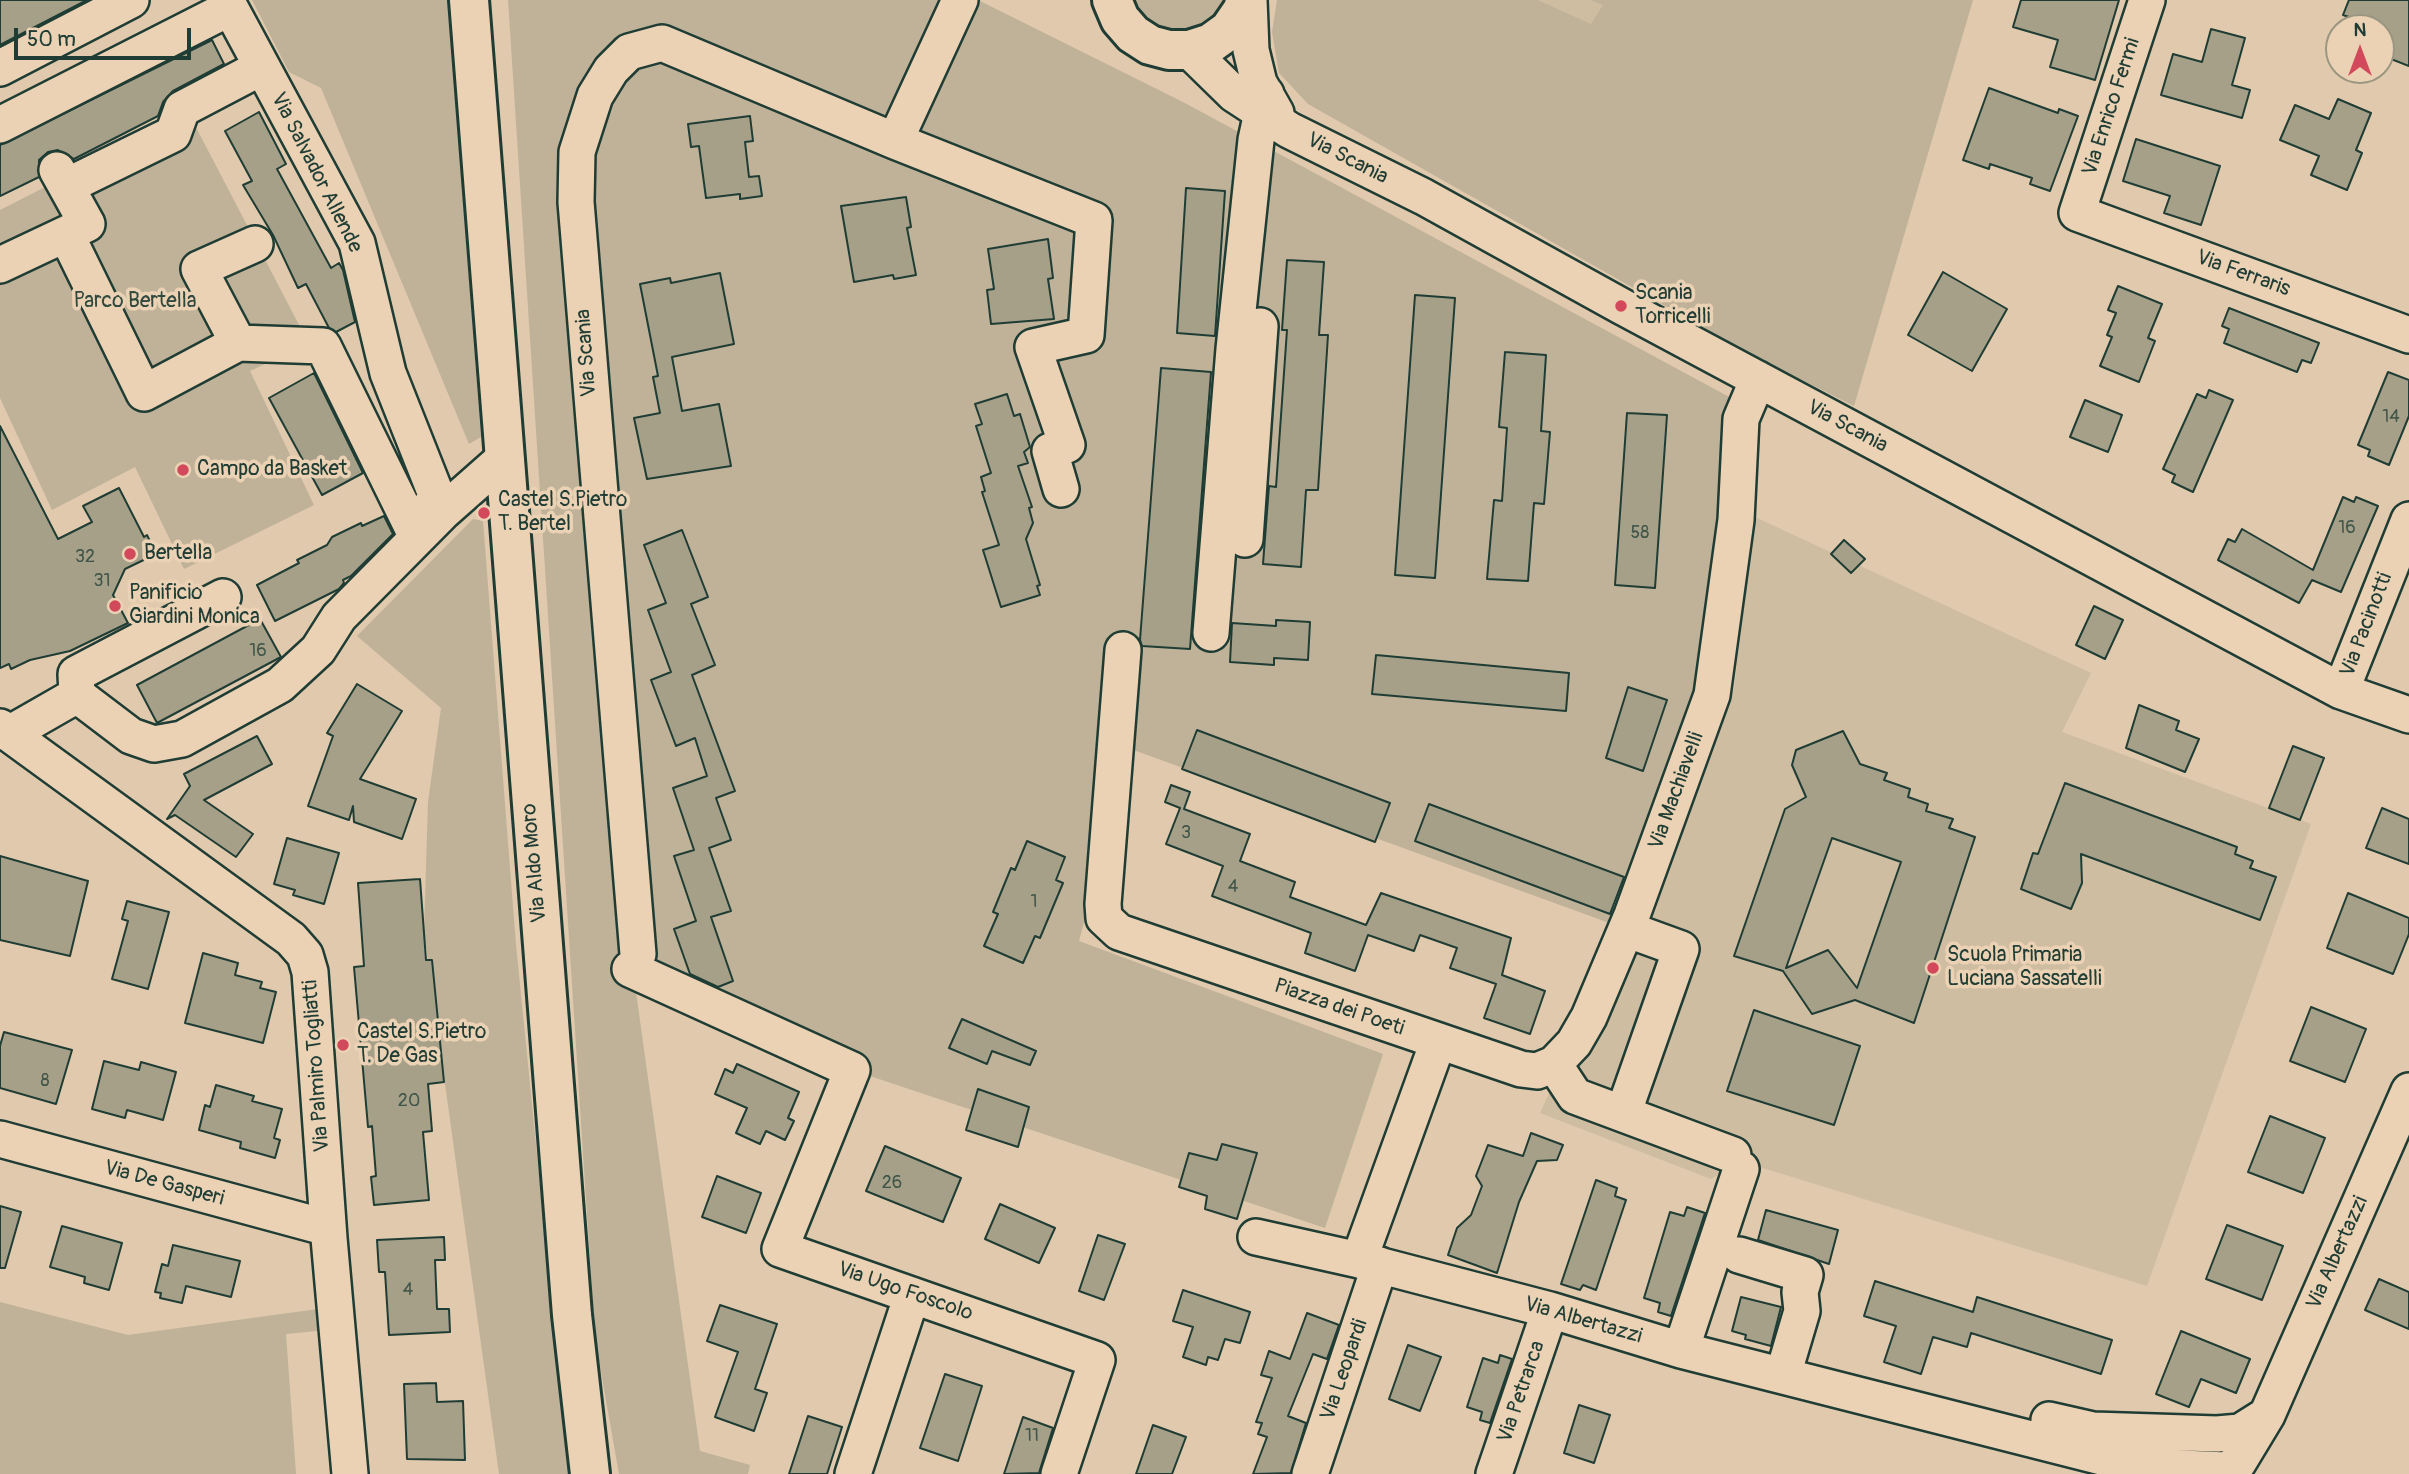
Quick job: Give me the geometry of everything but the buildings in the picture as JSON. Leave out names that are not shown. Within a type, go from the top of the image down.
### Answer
[{"type":"main road","name":"Via Aldo Moro","points":[[469,0],[571,1301],[590,1474]]},
{"type":"main road","points":[[1080,0],[1116,9],[1133,34],[1150,45],[1169,50],[1189,50],[1211,43],[1229,30],[1247,0]]},
{"type":"street","points":[[0,68],[131,0]]},
{"type":"street","points":[[895,141],[960,0]]},
{"type":"street","points":[[1245,539],[1266,244],[1274,173],[1272,112],[1251,50],[1247,0]]},
{"type":"street","name":"Via Enrico Fermi","points":[[2077,213],[2147,0]]},
{"type":"street","points":[[0,125],[228,4]]},
{"type":"street","name":"Via Salvador Allende","points":[[228,4],[357,243],[388,373],[445,500]]},
{"type":"street","name":"Via Scania","points":[[852,1070],[634,962],[576,213],[578,152],[595,96],[611,70],[629,52],[662,43],[895,141],[1094,220],[1086,335],[1033,347],[1067,444],[1050,451],[1061,489]]},
{"type":"street","name":"Via Scania","points":[[1189,50],[1234,94],[1272,112],[1758,379],[2342,691],[2409,715]]},
{"type":"street","points":[[0,265],[87,224],[62,178],[173,134],[182,109],[262,67]]},
{"type":"street","points":[[1211,633],[1234,349],[1256,140],[1272,112]]},
{"type":"street","name":"Via Ferraris","points":[[2077,213],[2409,335]]},
{"type":"street","points":[[66,234],[144,393],[238,343],[323,346],[412,527],[503,459]]},
{"type":"street","points":[[238,343],[199,270],[255,244]]},
{"type":"street","name":"Via Machiavelli","points":[[1554,1064],[1574,1043],[1589,1017],[1626,929],[1712,695],[1736,520],[1741,419],[1758,379]]},
{"type":"street","points":[[77,695],[131,736],[154,744],[182,739],[280,685],[318,650],[339,617],[445,500],[506,498]]},
{"type":"street","name":"Via Pacinotti","points":[[2342,691],[2409,520]]},
{"type":"street","points":[[77,695],[76,674],[223,597]]},
{"type":"street","name":"Piazza dei Poeti","points":[[1122,650],[1107,836],[1104,918],[1119,932],[1438,1042]]},
{"type":"street","points":[[5,730],[77,695]]},
{"type":"street","name":"Via Palmiro Togliatti","points":[[5,730],[291,939],[304,955],[310,972],[328,1228],[350,1474]]},
{"type":"street","points":[[1622,1114],[1681,949],[1626,929]]},
{"type":"street","points":[[1370,1262],[1438,1042],[1521,1069],[1537,1071],[1554,1064],[1575,1096],[1737,1162],[1681,1350]]},
{"type":"street","name":"Via Ugo Foscolo","points":[[852,1070],[780,1249],[1097,1360],[1059,1474]]},
{"type":"street","name":"Via Albertazzi","points":[[1256,1237],[1370,1262],[1550,1310],[1681,1350],[2137,1466],[2202,1472],[2226,1470],[2238,1463],[2267,1415],[2409,1091]]},
{"type":"street","name":"Via De Gasperi","points":[[0,1139],[328,1228]]},
{"type":"street","points":[[1739,1255],[1805,1275],[1800,1292],[1802,1311],[1783,1376]]},
{"type":"street","name":"Via Leopardi","points":[[1310,1474],[1370,1262]]},
{"type":"street","points":[[853,1474],[912,1295]]},
{"type":"street","name":"Via Petrarca","points":[[1494,1474],[1550,1310]]},
{"type":"street","name":"Via Albertazzi","points":[[2082,1452],[2240,1432],[2267,1415]]},
{"type":"shaded area","points":[[1538,0],[1607,0],[1592,25]]},
{"type":"shaded area","name":"Scuola Primaria Luciana Sassatelli","points":[[1755,517],[2091,673],[2062,732],[2311,824],[2147,1286],[1740,1161],[1711,1179],[1540,1113],[1734,688]]},
{"type":"green space","points":[[252,0],[448,0],[481,437],[469,444],[321,88],[289,72]]},
{"type":"green space","points":[[508,0],[978,0],[1183,102],[1746,406],[1712,695],[1626,929],[1117,744],[1107,836],[1079,941],[1383,1054],[1325,1228],[852,1070],[635,985],[700,1451],[750,1465],[748,1474],[619,1474],[595,1338]]},
{"type":"green space","points":[[1128,0],[1234,0],[1207,31],[1154,31]]},
{"type":"green space","points":[[1277,0],[1538,0],[1591,24],[1603,5],[1590,0],[1973,0],[1854,406],[1752,355],[1308,104],[1279,73],[1272,32]]},
{"type":"green space","name":"Parco Bertella","points":[[189,114],[309,344],[250,371],[314,505],[184,569],[135,467],[52,510],[0,398],[0,210]]},
{"type":"green space","points":[[473,519],[483,521],[516,945],[569,1474],[499,1474],[424,932],[428,802],[441,708],[357,636]]},
{"type":"green space","points":[[0,1302],[128,1335],[325,1308],[327,1330],[286,1334],[296,1474],[0,1474]]},
{"type":"place","name":"Scania Torricelli","points":[[1621,306]]},
{"type":"place","name":"Campo da Basket","points":[[183,470]]},
{"type":"place","name":"Castel S.Pietro T. Bertel","points":[[484,513]]},
{"type":"place","name":"Bertella","points":[[130,554]]},
{"type":"place","name":"Panificio Giardini Monica","points":[[115,606]]},
{"type":"place","name":"Scuola Primaria Luciana Sassatelli","points":[[1933,968]]},
{"type":"place","name":"Castel S.Pietro T. De Gas","points":[[343,1045]]}]
